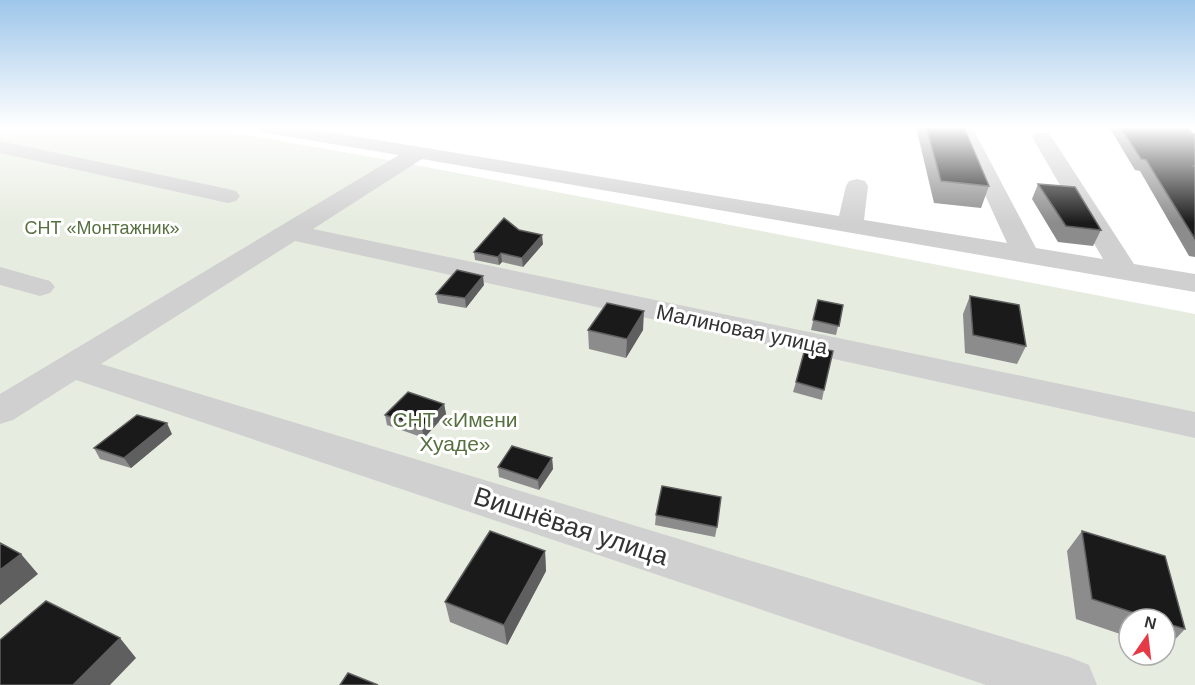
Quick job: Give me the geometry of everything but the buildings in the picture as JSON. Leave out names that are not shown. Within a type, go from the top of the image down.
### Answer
[{"type":"street","points":[[87,159],[228,196]]},
{"type":"street","points":[[0,411],[408,159]]},
{"type":"street","points":[[454,159],[1195,283]]},
{"type":"street","points":[[979,159],[1026,255]]},
{"type":"street","points":[[1055,159],[1124,272]]},
{"type":"street","points":[[850,225],[857,186]]},
{"type":"street","name":"Малиновая улица","points":[[290,232],[1195,425]]},
{"type":"street","points":[[0,276],[40,287]]},
{"type":"street","name":"Вишнёвая улица","points":[[72,367],[1069,685]]},
{"type":"green space","name":"СНТ «Имени Хуаде»","points":[[0,159],[382,159],[1195,314],[1195,685],[0,685]]},
{"type":"park label","name":"СНТ «Монтажник»","points":[[102,228]]}]
